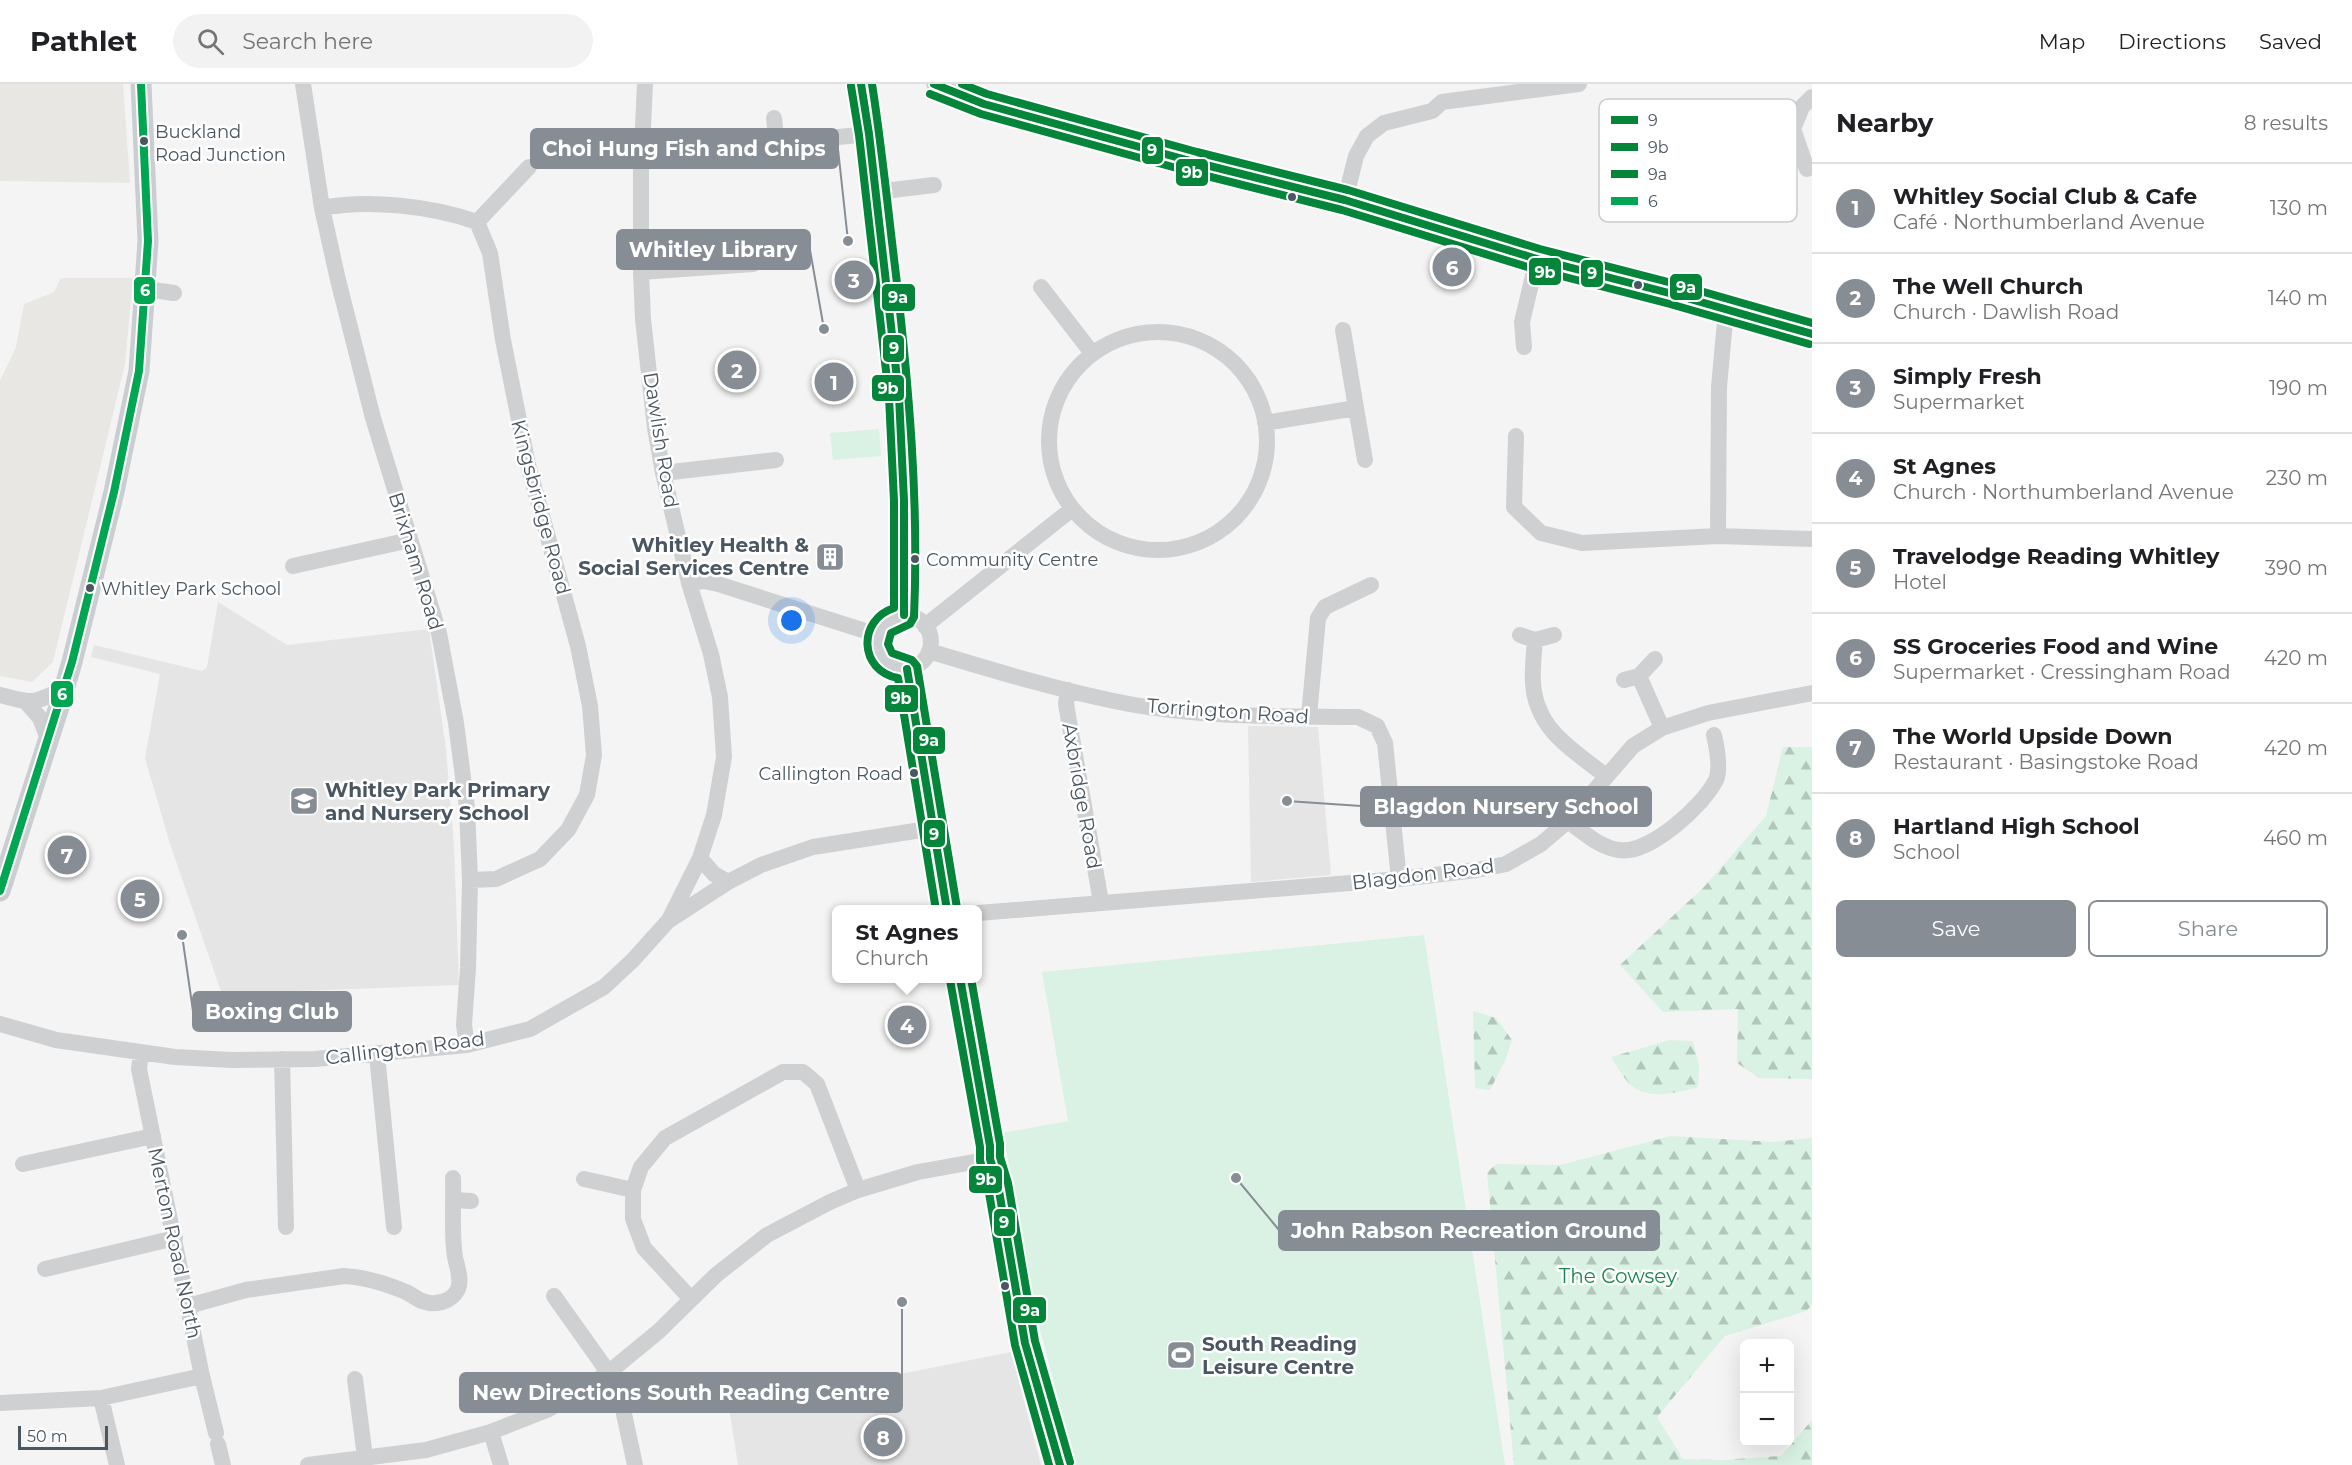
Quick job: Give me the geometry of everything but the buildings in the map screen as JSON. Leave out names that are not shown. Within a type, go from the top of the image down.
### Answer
[{"type":"main road","points":[[0,891],[64,689],[129,425],[140,371],[148,241],[141,84]]},
{"type":"street","name":"Brixham Road","points":[[303,84],[322,208],[338,280],[373,418],[439,633],[456,723],[467,808],[470,880],[464,1025],[467,1045]]},
{"type":"street","name":"Dawlish Road","points":[[645,84],[641,169],[641,272],[643,320],[655,428],[663,473],[689,583],[711,654],[720,697],[724,757],[714,815],[700,858],[668,921]]},
{"type":"street","points":[[861,84],[869,134],[899,396],[904,501],[904,615]]},
{"type":"street","points":[[934,84],[984,104],[1194,162],[1345,200],[1537,259],[1812,334]]},
{"type":"street","points":[[1442,102],[1443,84]]},
{"type":"street","points":[[1345,200],[1356,156],[1368,136],[1384,123],[1432,111],[1442,102],[1579,84]]},
{"type":"street","points":[[1797,119],[1802,107],[1812,97]]},
{"type":"street","points":[[774,118],[773,147],[869,134]]},
{"type":"street","points":[[819,140],[819,157]]},
{"type":"street","points":[[1797,140],[1807,169]]},
{"type":"street","points":[[322,208],[344,204],[434,209],[477,222],[529,167]]},
{"type":"street","points":[[876,192],[934,185]]},
{"type":"street","name":"Kingsbridge Road","points":[[470,880],[496,879],[540,859],[568,830],[587,795],[594,755],[590,706],[578,646],[528,465],[510,384],[490,253],[477,222]]},
{"type":"street","points":[[1524,348],[1522,322],[1537,259]]},
{"type":"street","points":[[641,272],[753,264]]},
{"type":"street","points":[[1041,287],[1092,353]]},
{"type":"street","points":[[146,289],[174,293]]},
{"type":"street","points":[[1719,536],[1719,387],[1726,310]]},
{"type":"street","points":[[1343,330],[1365,460]]},
{"type":"street","points":[[1159,332],[1179,333],[1201,341],[1225,355],[1241,370],[1257,392],[1265,423],[1267,456],[1256,490],[1235,519],[1205,540],[1171,550],[1139,548],[1102,535],[1072,509],[1057,482],[1050,456],[1050,426],[1058,400],[1074,371],[1092,353],[1125,337],[1159,332]]},
{"type":"street","points":[[1265,423],[1356,408]]},
{"type":"street","points":[[1516,436],[1514,507],[1541,532],[1582,543],[1719,536],[1812,538]]},
{"type":"street","points":[[663,473],[776,460]]},
{"type":"street","points":[[925,626],[1072,509]]},
{"type":"street","points":[[293,566],[410,540]]},
{"type":"street","points":[[689,583],[704,581],[718,584],[878,635]]},
{"type":"street","points":[[1309,716],[1318,618],[1325,607],[1371,585]]},
{"type":"street","points":[[904,615],[925,626],[930,638],[929,651],[921,663],[907,669],[890,666],[883,660],[877,644],[878,635],[887,621],[904,615]]},
{"type":"street","points":[[1554,635],[1528,638],[1533,684],[1541,714],[1556,738],[1606,776]]},
{"type":"street","name":"Torrington Road","points":[[929,651],[1068,690],[1131,704],[1201,712],[1358,717],[1377,726],[1385,743],[1399,879]]},
{"type":"street","points":[[1655,659],[1632,678],[1662,728]]},
{"type":"street","points":[[907,669],[946,905]]},
{"type":"street","points":[[0,695],[27,703],[35,702],[64,689]]},
{"type":"street","name":"Axbridge Road","points":[[1068,690],[1066,704],[1101,902]]},
{"type":"street","name":"Blagdon Road","points":[[982,913],[1399,879],[1477,870],[1506,864],[1541,844],[1568,820],[1633,746],[1662,728],[1708,713],[1812,693]]},
{"type":"street","points":[[27,703],[40,718],[49,741]]},
{"type":"street","points":[[1568,820],[1605,846],[1621,851],[1642,847],[1665,833],[1699,804],[1716,779],[1718,752],[1714,735]]},
{"type":"street","name":"Callington Road","points":[[0,1024],[56,1040],[175,1057],[282,1059],[377,1055],[467,1045],[530,1029],[604,987],[633,960],[668,921],[728,882],[761,866],[813,847],[934,828]]},
{"type":"street","points":[[700,858],[714,874],[728,882]]},
{"type":"street","points":[[961,983],[990,1146],[990,1159],[998,1185],[1025,1342],[1060,1465]]},
{"type":"street","name":"Merton Road North","points":[[141,1053],[140,1069],[153,1136],[202,1376],[223,1465]]},
{"type":"street","points":[[377,1055],[394,1227]]},
{"type":"street","points":[[282,1059],[286,1227]]},
{"type":"street","points":[[691,1299],[644,1248],[633,1219],[633,1191],[641,1167],[665,1138],[783,1072],[803,1072],[817,1084],[858,1190]]},
{"type":"street","points":[[23,1164],[153,1136]]},
{"type":"street","points":[[308,1465],[365,1462],[426,1450],[492,1432],[549,1409],[608,1373],[659,1331],[716,1275],[767,1235],[858,1190],[918,1173],[990,1159]]},
{"type":"street","points":[[188,1306],[246,1290],[344,1276],[358,1276],[406,1292],[424,1302],[438,1304],[449,1299],[458,1288],[459,1275],[455,1255],[462,1200],[453,1178]]},
{"type":"street","points":[[584,1179],[633,1191]]},
{"type":"street","points":[[45,1269],[175,1239]]},
{"type":"street","points":[[554,1296],[618,1386],[635,1465]]},
{"type":"street","points":[[0,1403],[102,1398],[202,1376]]},
{"type":"street","points":[[355,1379],[365,1462]]},
{"type":"street","points":[[102,1398],[117,1465]]},
{"type":"street","points":[[492,1432],[501,1465]]},
{"type":"shaded area","points":[[0,84],[123,84],[130,183],[0,181]]},
{"type":"shaded area","points":[[61,278],[133,278],[125,364],[53,662],[32,682],[0,676],[0,381],[16,347],[24,304],[54,292]]},
{"type":"shaded area","name":"Whitley Park Primary and Nursery School","points":[[218,602],[287,645],[429,629],[446,749],[454,846],[459,985],[222,994],[170,844],[145,758],[160,674],[91,657],[94,645],[202,671],[207,667]]},
{"type":"shaded area","points":[[1248,726],[1318,727],[1331,875],[1251,882]]},
{"type":"shaded area","points":[[1011,1352],[1041,1465],[738,1465],[729,1408]]},
{"type":"green space","points":[[879,429],[881,456],[833,460],[830,433]]},
{"type":"green space","points":[[1783,747],[1812,747],[1812,1079],[1759,1078],[1737,1063],[1738,1009],[1663,1012],[1620,965],[1703,888],[1766,816]]},
{"type":"green space","points":[[1424,935],[1505,1465],[1075,1465],[1035,1310],[1003,1133],[1068,1121],[1042,972]]},
{"type":"green space","points":[[1473,1011],[1496,1018],[1512,1040],[1505,1061],[1490,1090],[1475,1088]]},
{"type":"green space","points":[[1670,1040],[1693,1041],[1699,1065],[1698,1087],[1661,1094],[1642,1092],[1627,1081],[1611,1057]]},
{"type":"green space","name":"The Cowsey","points":[[1671,1136],[1773,1142],[1812,1138],[1812,1305],[1806,1311],[1725,1336],[1657,1417],[1683,1459],[1722,1460],[1781,1456],[1789,1447],[1794,1447],[1794,1441],[1812,1420],[1812,1465],[1514,1465],[1487,1172],[1497,1164],[1560,1165]]},
{"type":"transit line","name":"6","points":[[0,891],[72,662],[114,492],[139,371],[148,241],[141,84]]},
{"type":"transit line","name":"9","points":[[861,84],[869,134],[899,396],[904,501],[904,615]]},
{"type":"transit line","name":"9a","points":[[872,84],[901,317],[914,488],[914,617],[910,624],[891,633],[888,644],[892,653],[912,660],[917,666],[957,905]]},
{"type":"transit line","name":"9","points":[[934,84],[984,104],[1194,162],[1345,200],[1537,259],[1673,294],[1812,334]]},
{"type":"transit line","name":"9a","points":[[962,84],[987,94],[1197,152],[1348,190],[1540,249],[1676,284],[1812,323]]},
{"type":"transit line","name":"9b","points":[[851,86],[859,135],[889,397],[894,501],[894,608],[882,614],[874,623],[869,634],[868,645],[870,656],[876,666],[885,673],[898,678],[935,905]]},
{"type":"transit line","name":"9b","points":[[930,94],[981,114],[1191,172],[1342,210],[1534,269],[1670,304],[1809,344]]},
{"type":"transit line","name":"9","points":[[907,669],[946,905]]},
{"type":"transit line","name":"9b","points":[[951,983],[980,1147],[980,1161],[988,1187],[1015,1345],[1049,1465]]},
{"type":"transit line","name":"9","points":[[961,983],[990,1146],[990,1159],[998,1185],[1025,1343],[1060,1465]]},
{"type":"transit line","name":"9a","points":[[972,983],[1000,1144],[1000,1157],[1008,1183],[1035,1341],[1070,1462]]},
{"type":"place","name":"Buckland Road Junction","points":[[144,141]]},
{"type":"place","name":"Choi Hung Fish and Chips","points":[[848,241]]},
{"type":"place","name":"SS Groceries Food and Wine","points":[[1452,267]]},
{"type":"place","name":"Simply Fresh","points":[[854,280]]},
{"type":"place","name":"Whitley Library","points":[[824,329]]},
{"type":"place","name":"The Well Church","points":[[737,370]]},
{"type":"place","name":"Whitley Social Club & Cafe","points":[[834,382]]},
{"type":"place","name":"Whitley Health & Social Services Centre","points":[[830,557]]},
{"type":"place","name":"Community Centre","points":[[915,559]]},
{"type":"place","name":"Whitley Park School","points":[[90,588]]},
{"type":"place","name":"Callington Road","points":[[914,773]]},
{"type":"place","name":"Whitley Park Primary and Nursery School","points":[[304,801]]},
{"type":"place","name":"Blagdon Nursery School","points":[[1287,801]]},
{"type":"place","name":"The World Upside Down","points":[[67,855]]},
{"type":"place","name":"Travelodge Reading Whitley","points":[[140,899]]},
{"type":"place","name":"Boxing Club","points":[[182,935]]},
{"type":"place","name":"St Agnes","points":[[907,1025]]},
{"type":"place","name":"John Rabson Recreation Ground","points":[[1236,1178]]},
{"type":"place","name":"New Directions South Reading Centre","points":[[902,1302]]},
{"type":"place","name":"South Reading Leisure Centre","points":[[1181,1355]]},
{"type":"place","name":"Hartland High School","points":[[883,1437]]}]
